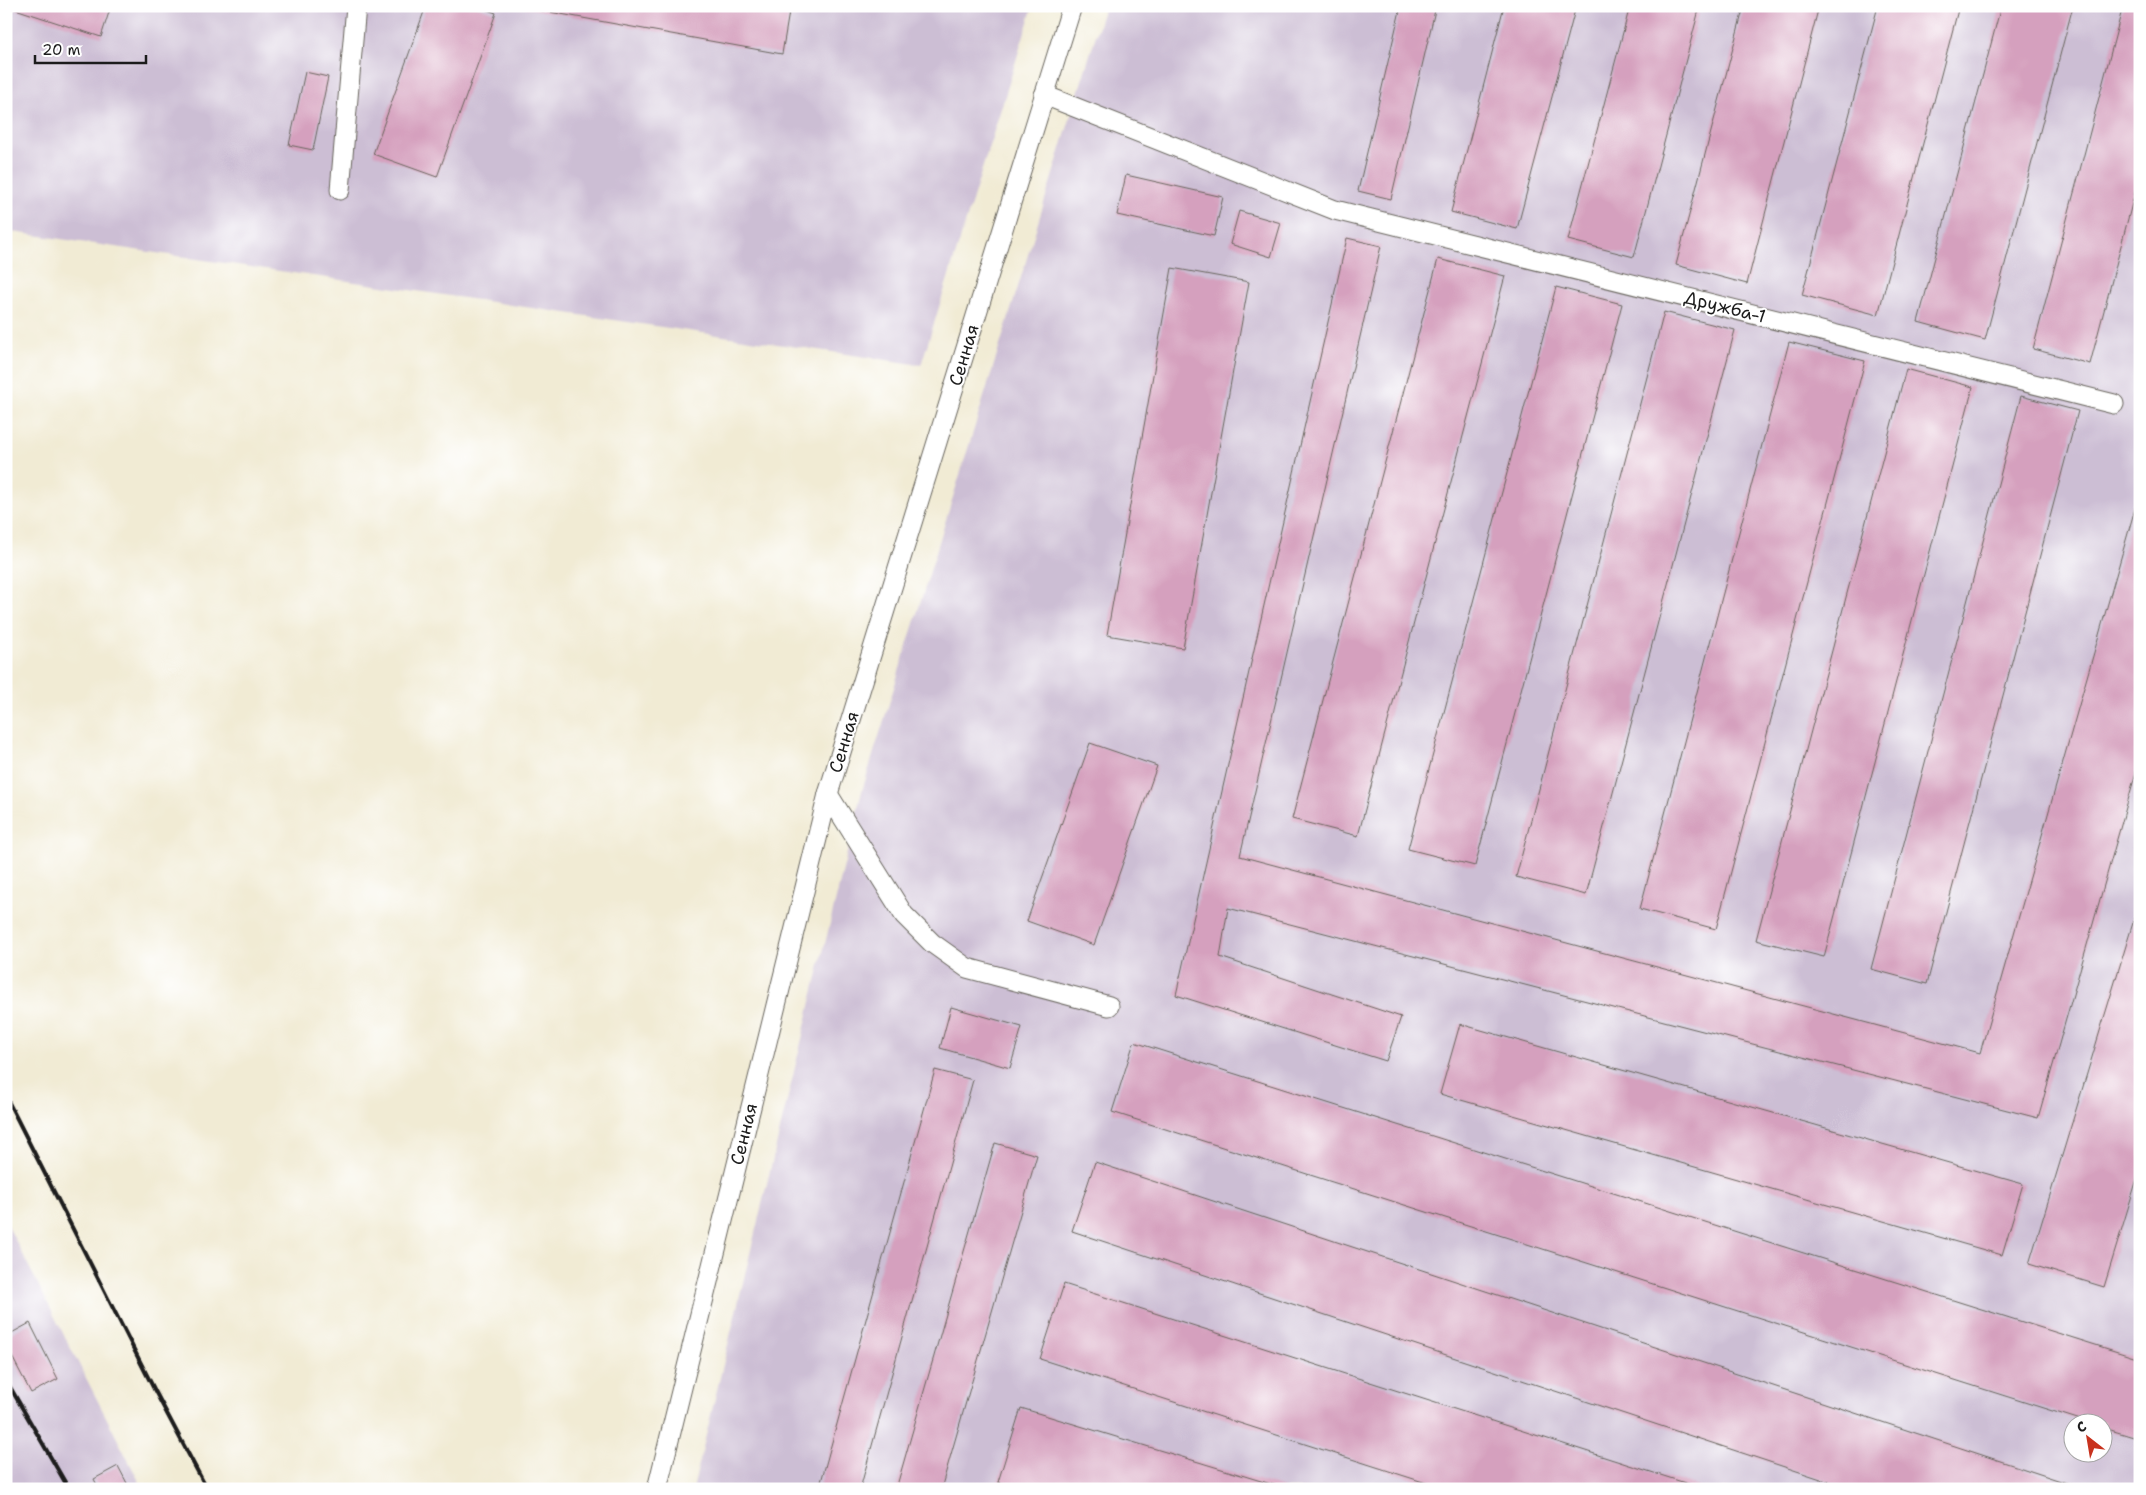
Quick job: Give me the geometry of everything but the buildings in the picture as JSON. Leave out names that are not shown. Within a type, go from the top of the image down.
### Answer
[{"type":"lane","points":[[340,190],[356,6]]},
{"type":"lane","name":"Сенная","points":[[657,1489],[828,794],[1072,6]]},
{"type":"lane","name":"Дружба-1","points":[[1044,95],[1335,210],[2114,404]]},
{"type":"lane","points":[[828,794],[904,915],[932,943],[967,968],[1109,1006]]},
{"type":"shaded area","points":[[6,6],[1033,6],[921,365],[6,231]]},
{"type":"shaded area","points":[[1105,6],[2140,6],[2140,1489],[693,1489],[862,791]]},
{"type":"shaded area","points":[[6,1222],[143,1489],[6,1489]]},
{"type":"railway","points":[[6,1097],[155,1391],[207,1489]]},
{"type":"railway","points":[[6,1380],[69,1489]]}]
